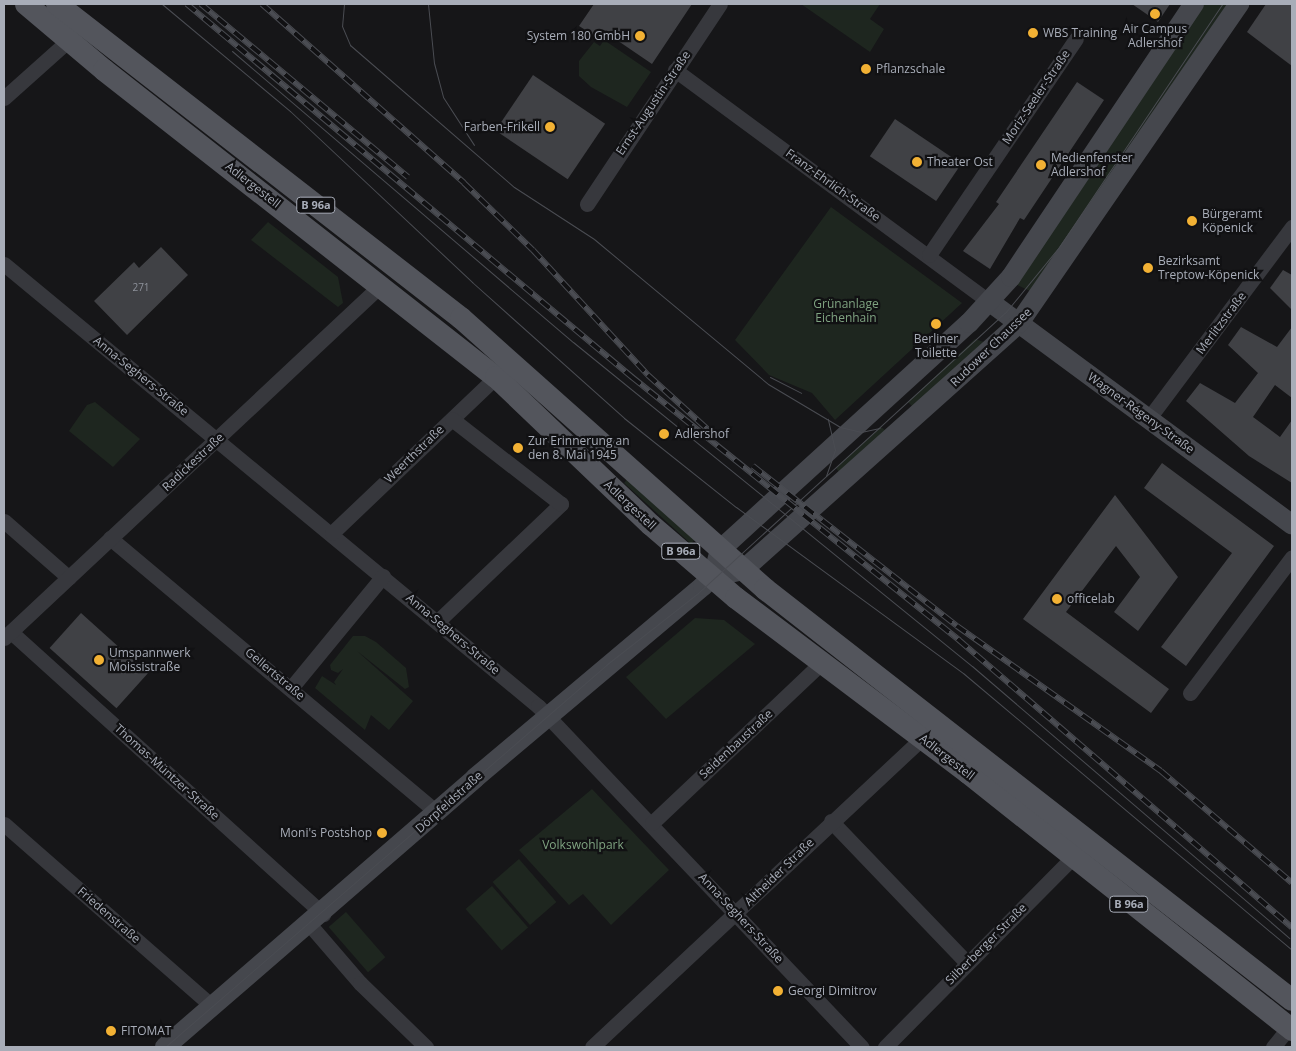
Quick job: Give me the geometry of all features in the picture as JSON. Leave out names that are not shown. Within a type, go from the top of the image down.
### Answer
[{"type":"main road","name":"Adlergestell","points":[[26,4],[70,38],[104,70],[381,285],[496,377],[651,525],[820,664],[922,738],[1072,859],[1290,1029]]},
{"type":"main road","name":"Adlergestell","points":[[57,4],[461,318],[529,374],[743,570],[1292,1000]]},
{"type":"main road","points":[[743,570],[713,576],[720,550],[990,302],[1194,4]]},
{"type":"main road","name":"Rudower Chaussee","points":[[743,570],[1019,323],[1239,4]]},
{"type":"main road","name":"Wagner-Régeny-Straße","points":[[990,302],[1292,525]]},
{"type":"main road","name":"Dörpfeldstraße","points":[[165,1047],[317,919],[548,716],[713,576]]},
{"type":"street","name":"Ernst-Augustin-Straße","points":[[587,204],[720,4]]},
{"type":"street","points":[[4,98],[70,38]]},
{"type":"street","name":"Moriz-Seeler-Straße","points":[[929,255],[1076,39]]},
{"type":"street","name":"Franz-Ehrlich-Straße","points":[[675,70],[929,255],[990,302]]},
{"type":"street","name":"Merlitzstraße","points":[[1149,418],[1292,228]]},
{"type":"street","name":"Anna-Seghers-Straße","points":[[4,264],[218,438],[548,716],[652,823],[862,1047]]},
{"type":"street","name":"Radickestraße","points":[[7,635],[381,285]]},
{"type":"street","name":"Weerthstraße","points":[[332,533],[496,377]]},
{"type":"street","points":[[438,622],[561,504],[452,419]]},
{"type":"street","points":[[4,521],[70,578]]},
{"type":"street","name":"Gellertstraße","points":[[110,538],[438,812]]},
{"type":"street","points":[[1190,693],[1292,558]]},
{"type":"street","points":[[291,688],[383,576]]},
{"type":"street","name":"Thomas-Müntzer-Straße","points":[[7,635],[317,919],[360,983],[426,1047]]},
{"type":"street","name":"Seidenbaustraße","points":[[652,823],[820,664]]},
{"type":"street","name":"Altheider Straße","points":[[592,1047],[736,913],[831,821],[922,738]]},
{"type":"street","points":[[831,821],[967,963]]},
{"type":"street","name":"Friedenstraße","points":[[4,824],[214,1006]]},
{"type":"street","name":"Silberberger Straße","points":[[885,1047],[1088,841]]},
{"type":"street","points":[[1273,1047],[1290,1029]]},
{"type":"green space","points":[[801,4],[880,4],[870,19],[884,29],[870,52]]},
{"type":"green space","points":[[1202,4],[1233,4],[1030,291],[1013,283]]},
{"type":"green space","points":[[604,40],[651,72],[627,107],[591,87],[579,76],[579,61],[594,42],[600,46]]},
{"type":"green space","name":"Grünanlage Eichenhain","points":[[831,207],[962,303],[835,420],[812,393],[769,375],[735,340]]},
{"type":"green space","points":[[268,222],[338,277],[343,303],[338,307],[251,240]]},
{"type":"green space","points":[[975,339],[987,343],[842,476],[836,468],[881,427],[885,430],[912,406],[908,402]]},
{"type":"green space","points":[[95,402],[140,439],[113,467],[69,431],[87,405]]},
{"type":"green space","points":[[628,478],[696,538],[691,544],[624,483]]},
{"type":"green space","points":[[695,618],[724,620],[755,644],[666,719],[626,677]]},
{"type":"green space","points":[[353,636],[365,636],[376,642],[406,668],[409,687],[405,689],[357,651],[413,701],[389,730],[371,715],[365,730],[315,688],[322,676],[336,685],[334,682],[343,669],[338,673],[331,670],[330,665]]},
{"type":"green space","name":"Volkswohlpark","points":[[592,789],[669,870],[611,925],[583,894],[569,905],[519,850]]},
{"type":"green space","points":[[519,859],[556,902],[530,925],[493,882]]},
{"type":"green space","points":[[492,886],[528,928],[502,950],[466,909]]},
{"type":"green space","points":[[346,912],[385,957],[368,972],[329,927]]},
{"type":"building","name":"System 180 GmbH","points":[[594,4],[692,4],[652,64],[605,32],[600,39],[579,26]]},
{"type":"building","name":"Air Campus Adlershof","points":[[1132,4],[1170,4],[1158,22]]},
{"type":"building","points":[[1266,4],[1292,4],[1292,66],[1247,32]]},
{"type":"building","name":"Farben-Frikell","points":[[533,75],[605,124],[568,179],[496,131]]},
{"type":"building","name":"Medienfenster Adlershof","points":[[1077,82],[1104,100],[1024,220],[1020,218],[990,269],[963,251],[999,204],[996,202]]},
{"type":"building","name":"Theater Ost","points":[[895,119],[961,164],[936,201],[870,156]]},
{"type":"building","points":[[161,247],[188,275],[127,335],[94,301],[134,262],[139,268]]},
{"type":"building","points":[[1283,270],[1292,275],[1292,310],[1270,288]]},
{"type":"building","points":[[1241,327],[1277,347],[1292,327],[1292,398],[1275,385],[1253,417],[1280,437],[1292,420],[1292,483],[1249,456],[1186,401],[1200,383],[1235,403],[1258,373],[1228,345]]},
{"type":"building","points":[[1162,463],[1274,546],[1186,666],[1161,647],[1232,553],[1144,488]]},
{"type":"building","name":"officelab","points":[[1115,495],[1178,577],[1138,631],[1114,612],[1140,577],[1116,546],[1066,612],[1169,689],[1151,713],[1023,619]]},
{"type":"building","name":"Umspannwerk Moissistraße","points":[[81,613],[148,673],[116,708],[50,648]]},
{"type":"tram line","points":[[162,4],[290,111],[472,282],[624,418],[736,507],[963,673],[1292,950]]},
{"type":"tram line","points":[[344,4],[342,26],[350,45],[514,187],[594,239],[768,384],[840,427],[861,432],[880,428]]},
{"type":"tram line","points":[[428,4],[434,63],[443,97],[474,145]]},
{"type":"tram line","points":[[606,665],[698,593],[1005,313],[1059,247],[1222,4]]},
{"type":"tram line","points":[[232,51],[573,342],[972,666],[1289,938]]},
{"type":"tram line","points":[[770,377],[801,393]]},
{"type":"tram line","points":[[826,476],[835,450],[828,419]]},
{"type":"tram line","points":[[165,1047],[611,661]]},
{"type":"railway","points":[[187,4],[632,377],[959,640],[1292,927]]},
{"type":"railway","points":[[201,4],[408,177]]},
{"type":"railway","points":[[262,4],[464,183],[533,250],[648,375],[714,435]]},
{"type":"railway","points":[[753,466],[957,626],[1161,771],[1292,883]]},
{"type":"place","name":"Air Campus Adlershof","points":[[1155,14]]},
{"type":"place","name":"WBS Training","points":[[1033,33]]},
{"type":"place","name":"System 180 GmbH","points":[[640,36]]},
{"type":"place","name":"Pflanzschale","points":[[866,69]]},
{"type":"place","name":"Farben-Frikell","points":[[550,127]]},
{"type":"place","name":"Theater Ost","points":[[917,162]]},
{"type":"place","name":"Medienfenster Adlershof","points":[[1041,165]]},
{"type":"place","name":"Bürgeramt Köpenick","points":[[1192,221]]},
{"type":"place","name":"Bezirksamt Treptow-Köpenick","points":[[1148,268]]},
{"type":"place","name":"Berliner Toilette","points":[[936,324]]},
{"type":"place","name":"Adlershof","points":[[664,434]]},
{"type":"place","name":"Zur Erinnerung an den 8. Mai 1945","points":[[518,448]]},
{"type":"place","name":"officelab","points":[[1057,599]]},
{"type":"place","name":"Umspannwerk Moissistraße","points":[[99,660]]},
{"type":"place","name":"Moni's Postshop","points":[[382,833]]},
{"type":"place","name":"Georgi Dimitrov","points":[[778,991]]},
{"type":"place","name":"FITOMAT","points":[[111,1031]]}]
